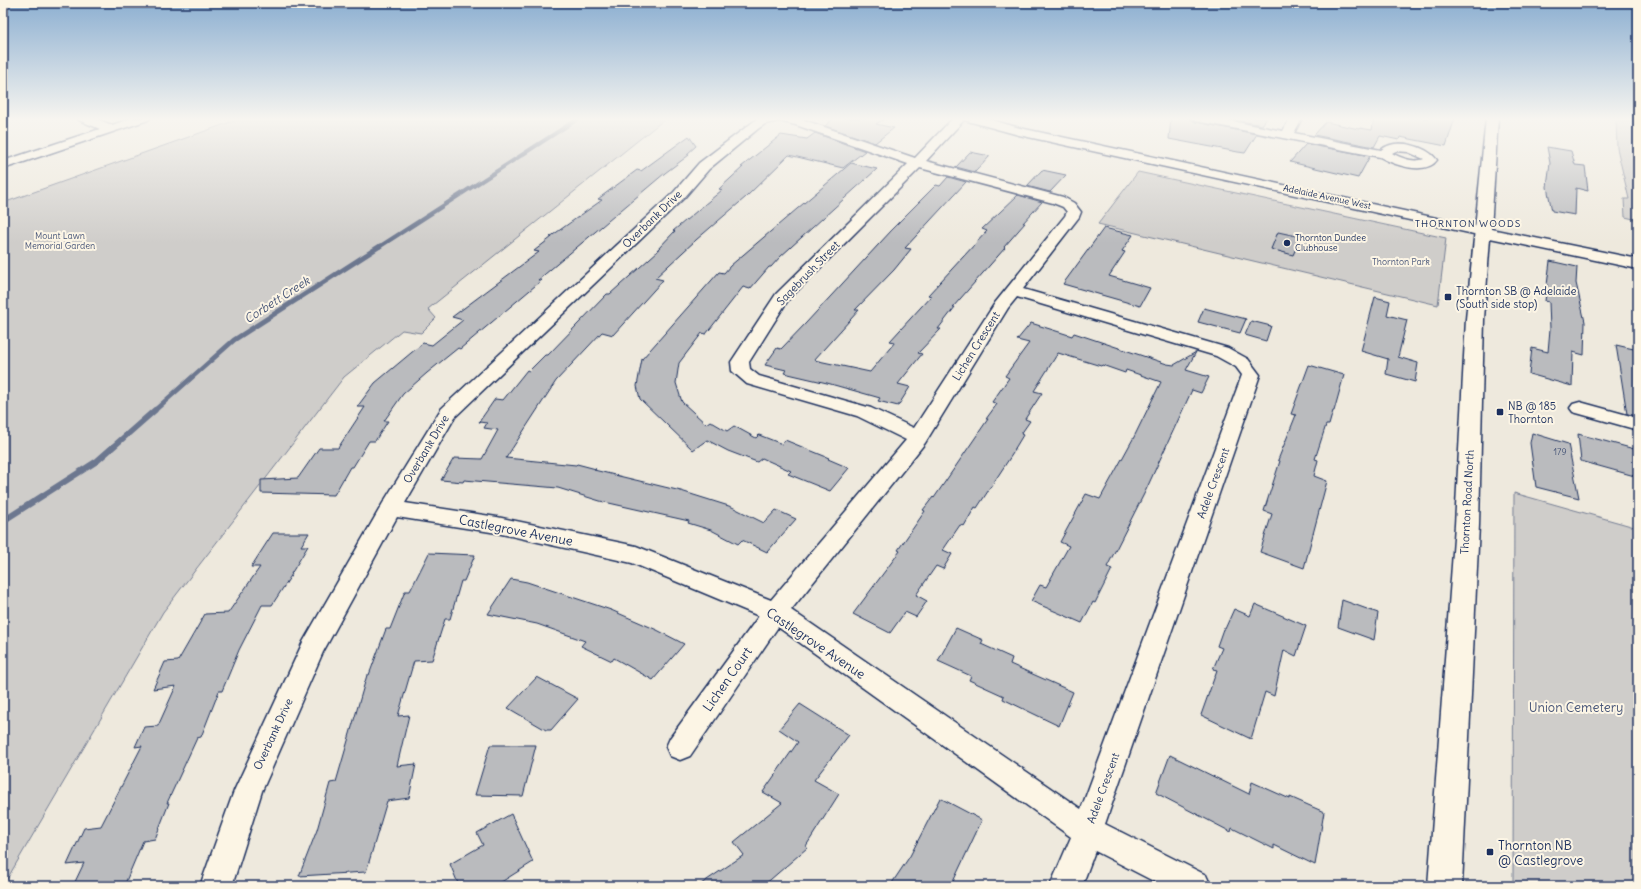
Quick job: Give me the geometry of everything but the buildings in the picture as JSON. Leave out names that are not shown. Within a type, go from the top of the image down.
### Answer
[{"type":"main road","name":"Thornton Road North","points":[[1444,886],[1467,525],[1475,319],[1489,159]]},
{"type":"main road","name":"Adelaide Avenue West","points":[[1483,232],[1638,264]]},
{"type":"street","points":[[3,165],[20,159]]},
{"type":"street","name":"Overbank Drive","points":[[216,886],[248,791],[312,649],[391,508],[448,413],[679,194],[704,166],[712,159]]},
{"type":"street","points":[[908,159],[918,163]]},
{"type":"street","name":"Sagebrush Street","points":[[918,438],[864,412],[753,380],[742,371],[740,362],[782,297],[921,159]]},
{"type":"street","name":"Adelaide Avenue West","points":[[1153,159],[1483,232]]},
{"type":"street","name":"Lichen Crescent","points":[[775,612],[918,438],[1001,306],[1072,217],[1074,212],[1073,208],[1068,204],[1058,200],[918,163]]},
{"type":"street","name":"Adele Crescent","points":[[1013,291],[1222,352],[1242,363],[1251,374],[1088,831]]},
{"type":"street","points":[[1580,408],[1638,424]]},
{"type":"street","name":"Castlegrove Avenue","points":[[391,508],[497,525],[636,555],[775,612],[1088,831],[1195,886]]},
{"type":"street","name":"Lichen Court","points":[[680,747],[775,612]]},
{"type":"street","points":[[1066,886],[1088,831]]},
{"type":"green space","name":"Mount Lawn Memorial Garden","points":[[125,159],[614,159],[428,309],[436,318],[421,333],[402,330],[344,377],[163,612],[3,886],[3,203]]},
{"type":"green space","points":[[1620,159],[1638,159],[1638,220],[1625,217],[1624,199],[1629,199]]},
{"type":"green space","name":"Thornton Park","points":[[1138,172],[1446,238],[1438,305],[1098,224]]},
{"type":"green space","name":"Union Cemetery","points":[[1514,493],[1638,528],[1638,886],[1513,886]]},
{"type":"waterway","name":"Corbett Creek","points":[[379,247],[515,159]]},
{"type":"waterway","name":"Corbett Creek","points":[[154,411],[234,340],[380,246]]},
{"type":"waterway","name":"Corbett Creek","points":[[3,521],[97,461],[155,410]]},
{"type":"place","name":"Thornton Dundee Clubhouse","points":[[1287,243]]},
{"type":"place","name":"Thornton SB @ Adelaide (South side stop)","points":[[1448,297]]},
{"type":"place","name":"NB @ 185 Thornton","points":[[1500,412]]},
{"type":"place","name":"Thornton NB @ Castlegrove","points":[[1490,852]]},
{"type":"district","name":"THORNTON WOODS","points":[[1468,223]]}]
